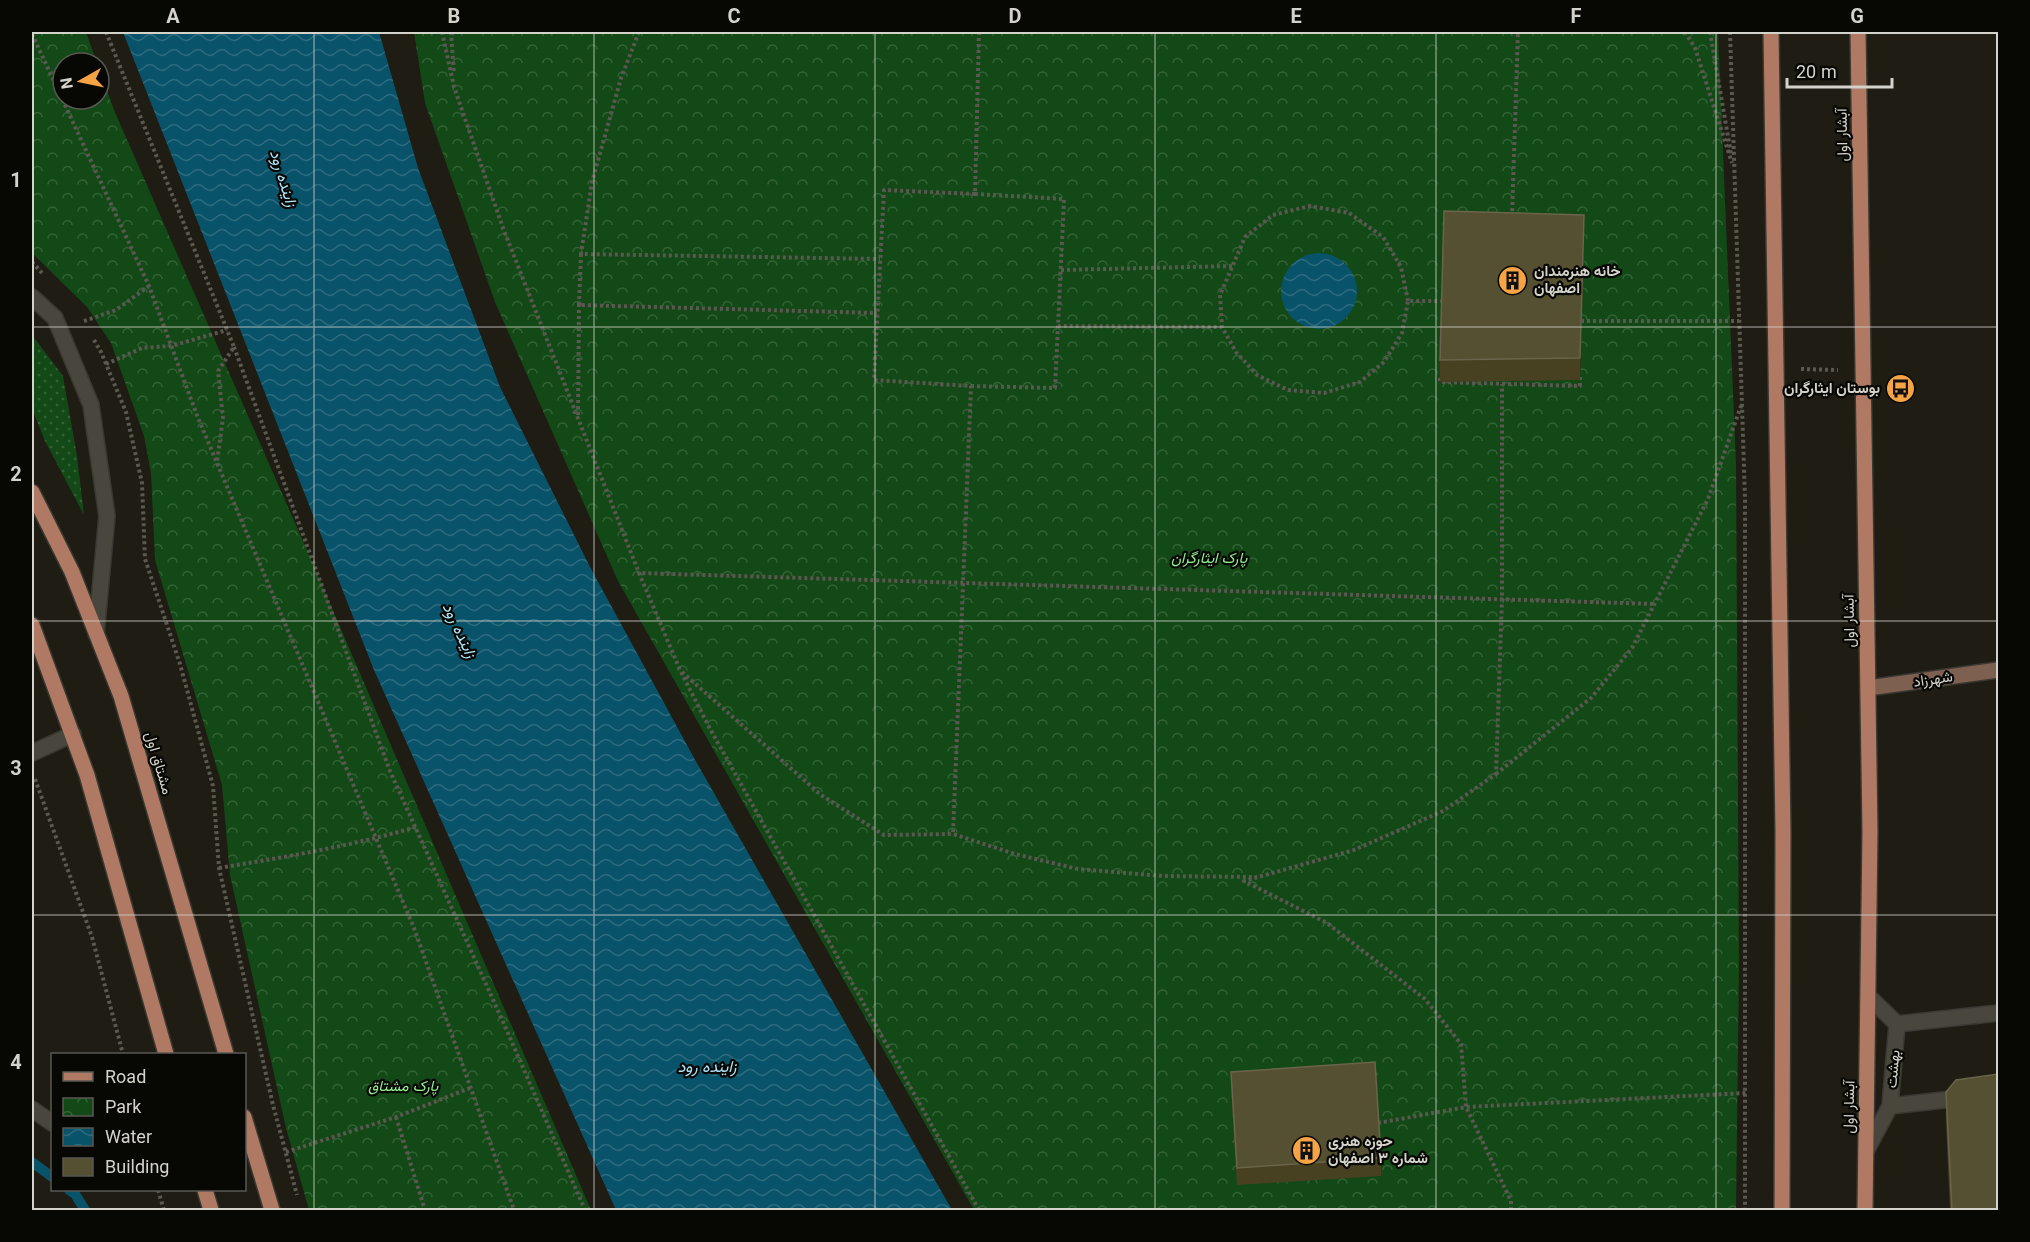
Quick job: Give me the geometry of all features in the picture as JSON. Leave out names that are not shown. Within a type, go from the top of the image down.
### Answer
[{"type":"main road","points":[[1771,32],[1783,833],[1782,1210]]},
{"type":"main road","name":"آبشار اول","points":[[1858,32],[1870,832],[1865,1210]]},
{"type":"main road","name":"مشتاق اول","points":[[32,492],[72,572],[121,696],[226,1053]]},
{"type":"main road","points":[[32,625],[87,775],[166,1053]]},
{"type":"main road","points":[[246,1124],[272,1210]]},
{"type":"main road","points":[[205,1191],[211,1210]]},
{"type":"street","points":[[32,297],[55,318],[91,405],[107,516],[96,634]]},
{"type":"street","name":"شهرزاد","points":[[1868,688],[1998,670]]},
{"type":"street","points":[[32,753],[73,734]]},
{"type":"street","points":[[1868,996],[1898,1024],[1998,1013]]},
{"type":"street","name":"بهشت","points":[[1898,1024],[1890,1106],[1998,1094]]},
{"type":"street","points":[[1866,1151],[1890,1106]]},
{"type":"street","points":[[32,1109],[51,1122]]},
{"type":"path","points":[[106,32],[234,347],[386,760],[500,1013],[585,1210]]},
{"type":"path","points":[[442,32],[454,87],[503,228],[639,573],[680,670],[709,728],[979,1210]]},
{"type":"path","points":[[452,32],[454,87]]},
{"type":"path","points":[[578,419],[581,254],[592,182],[621,78],[639,32]]},
{"type":"path","points":[[975,194],[980,32]]},
{"type":"path","points":[[1511,225],[1518,32]]},
{"type":"path","points":[[1685,32],[1695,48],[1734,169]]},
{"type":"path","points":[[1710,32],[1734,169]]},
{"type":"path","points":[[1730,32],[1745,511],[1745,1210]]},
{"type":"path","points":[[32,34],[149,286],[217,463],[414,928],[514,1210]]},
{"type":"path","points":[[884,190],[1064,198],[1055,388],[874,380],[880,259],[884,190]]},
{"type":"path","points":[[1310,206],[1349,213],[1383,237],[1401,267],[1408,301],[1402,333],[1384,362],[1360,382],[1324,393],[1287,390],[1257,375],[1236,352],[1222,327],[1220,296],[1245,237],[1274,215],[1310,206]]},
{"type":"path","points":[[581,254],[880,259]]},
{"type":"path","points":[[32,262],[47,278]]},
{"type":"path","points":[[1061,270],[1233,266]]},
{"type":"path","points":[[149,286],[116,310],[83,321],[101,351],[126,412],[142,483],[145,559],[180,664],[213,786],[219,868],[299,1201]]},
{"type":"path","points":[[1408,301],[1442,301],[1442,290]]},
{"type":"path","points":[[579,305],[877,313]]},
{"type":"path","points":[[1582,309],[1581,321],[1739,321]]},
{"type":"path","points":[[1058,326],[1222,327]]},
{"type":"path","points":[[106,364],[142,348],[171,346],[227,330]]},
{"type":"path","points":[[217,463],[223,418],[218,371],[234,347]]},
{"type":"path","points":[[1440,371],[1440,382],[1580,386],[1580,368]]},
{"type":"path","points":[[1496,774],[1502,599],[1502,384]]},
{"type":"path","points":[[953,834],[971,386]]},
{"type":"path","points":[[1511,1210],[1511,1201],[1466,1107],[1461,1044],[1425,999],[1327,922],[1244,881],[1364,845],[1443,811],[1496,774],[1591,698],[1632,648],[1708,499],[1742,404]]},
{"type":"path","points":[[639,573],[1654,604]]},
{"type":"path","points":[[680,670],[821,795],[884,835],[953,834],[1015,854],[1078,869],[1162,876],[1257,876]]},
{"type":"path","points":[[32,769],[92,937],[123,1053]]},
{"type":"path","points":[[219,868],[301,855],[376,839],[416,827]]},
{"type":"path","points":[[286,1152],[396,1117],[470,1088]]},
{"type":"path","points":[[1378,1123],[1466,1107],[1746,1093]]},
{"type":"path","points":[[396,1117],[425,1210]]},
{"type":"path","points":[[158,1191],[164,1210]]},
{"type":"green space","name":"پارک مشتاق","points":[[32,32],[86,32],[93,51],[51,51],[51,111],[111,111],[111,102],[591,1210],[309,1210],[286,1128],[230,875],[222,785],[155,560],[151,473],[144,436],[111,343],[87,307],[32,253]]},
{"type":"green space","name":"پارک ایثارگران","points":[[414,32],[1718,32],[1736,464],[1739,966],[1736,1210],[974,1210],[618,581],[495,302],[425,103]]},
{"type":"green space","points":[[32,335],[63,376],[77,456],[84,515],[45,441],[32,409]]},
{"type":"water","name":"زاینده رود","points":[[123,32],[379,32],[418,168],[500,387],[590,567],[694,758],[952,1210],[616,1210],[374,670]]},
{"type":"water","points":[[1312,253],[1326,253],[1340,259],[1351,270],[1357,284],[1354,306],[1346,318],[1326,329],[1312,329],[1298,323],[1287,312],[1281,298],[1281,284],[1287,270],[1298,259]]},
{"type":"building","name":"خانه هنرمندان اصفهان","points":[[1444,211],[1584,215],[1580,358],[1440,360]]},
{"type":"building","name":"حوزه هنری شماره ۳ اصفهان","points":[[1375,1062],[1381,1158],[1237,1168],[1231,1072]]},
{"type":"building","points":[[1998,1074],[1998,1210],[1952,1210],[1946,1092],[1956,1080]]},
{"type":"waterway","points":[[32,1162],[51,1176]]},
{"type":"waterway","points":[[70,1191],[85,1210]]},
{"type":"place","name":"خانه هنرمندان اصفهان","points":[[1513,280]]},
{"type":"place","name":"بوستان ایثارگران","points":[[1901,388]]},
{"type":"place","name":"حوزه هنری شماره ۳ اصفهان","points":[[1307,1150]]}]
